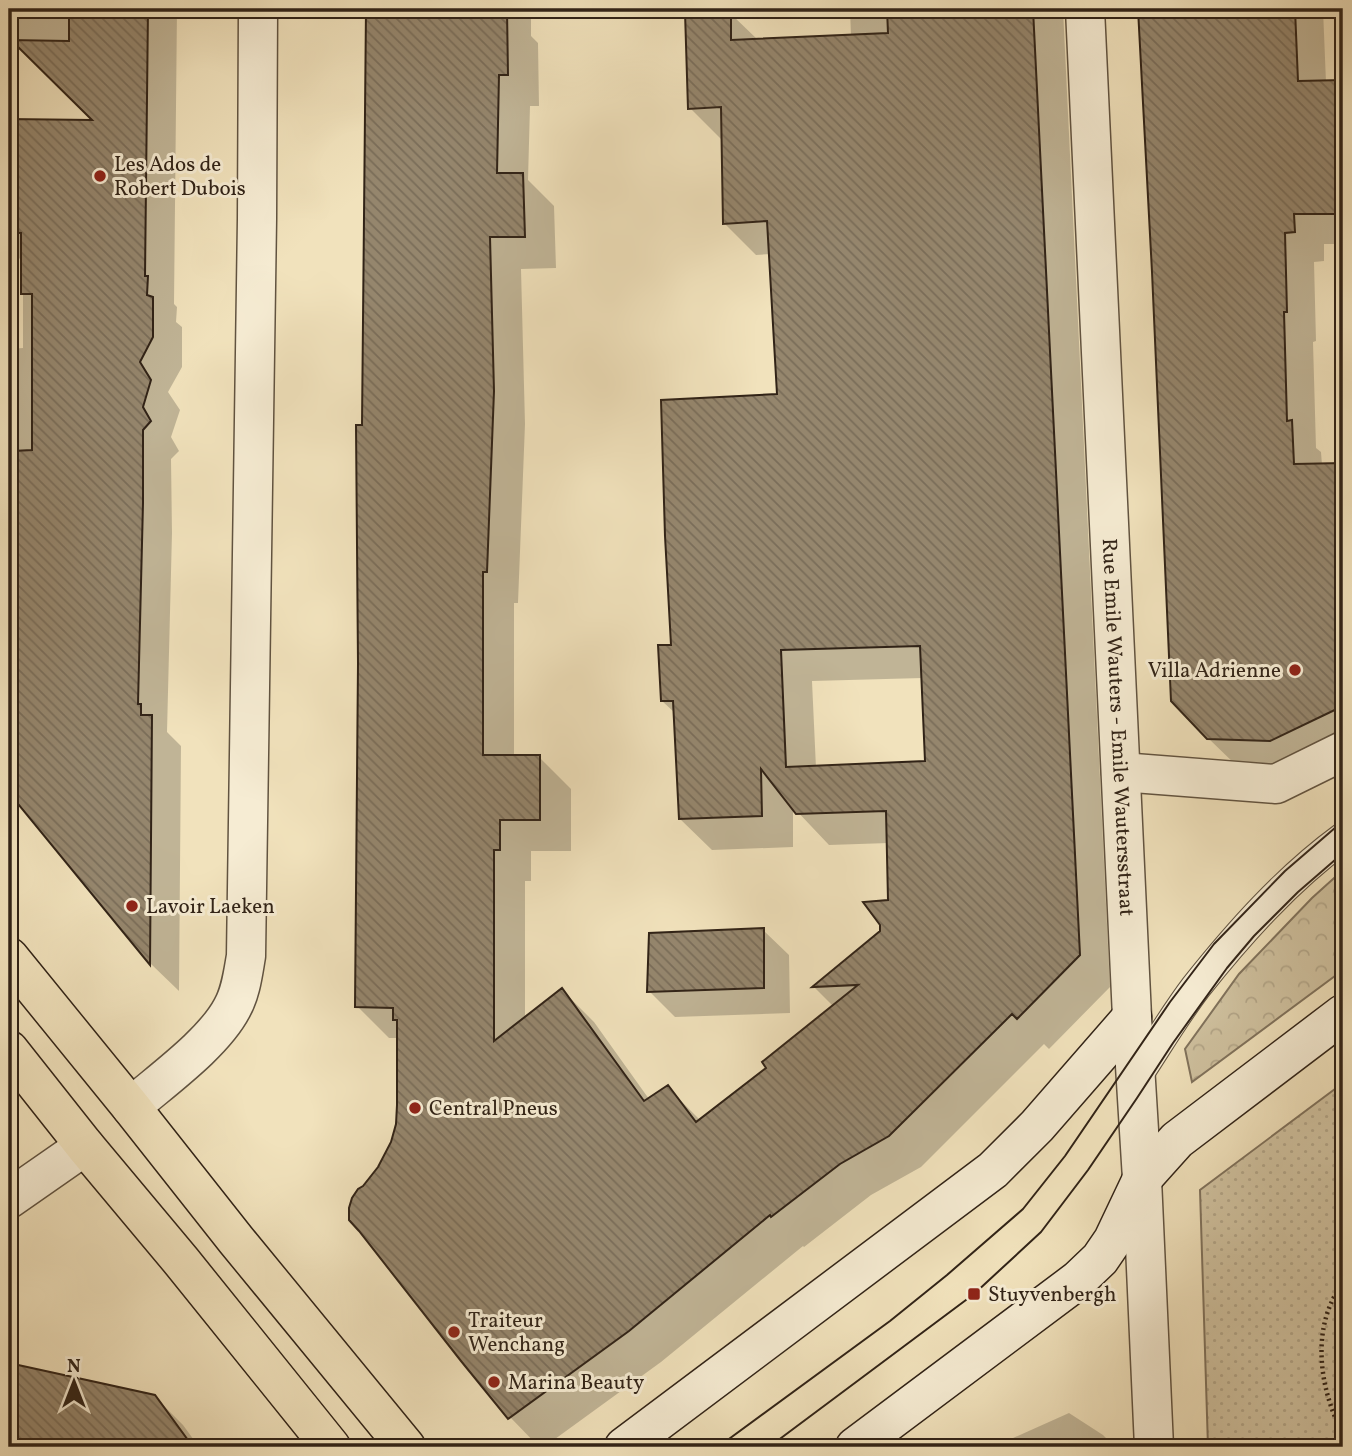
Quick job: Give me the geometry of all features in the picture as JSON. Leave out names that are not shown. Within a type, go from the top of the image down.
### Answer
[{"type":"main road","points":[[9,957],[406,1447]]},
{"type":"main road","points":[[9,1050],[331,1447]]},
{"type":"street","points":[[131,1107],[220,1027],[233,1007],[241,985],[246,956],[258,9]]},
{"type":"street","name":"Rue Emile Wauters - Emile Wautersstraat","points":[[1085,9],[1154,1447]]},
{"type":"street","points":[[1121,772],[1276,783],[1343,751]]},
{"type":"street","points":[[855,1447],[1078,1280],[1100,1259],[1113,1240],[1142,1180],[1159,1158],[1177,1140],[1343,1014]]},
{"type":"street","points":[[624,1447],[993,1170],[1037,1126],[1132,1017]]},
{"type":"street","points":[[9,1199],[85,1146]]},
{"type":"lane","points":[[1136,1077],[1195,989],[1247,925],[1292,881],[1343,838]]},
{"type":"path","points":[[1343,1283],[1324,1320],[1321,1346],[1329,1398],[1343,1434]]},
{"type":"green space","points":[[1343,870],[1343,970],[1192,1082],[1185,1049],[1239,974],[1312,898]]},
{"type":"green space","points":[[1343,1083],[1343,1447],[1208,1447],[1200,1190]]},
{"type":"building","points":[[69,9],[148,9],[145,276],[148,276],[147,295],[153,297],[153,337],[140,362],[151,380],[143,407],[151,421],[143,430],[138,704],[141,704],[141,715],[152,715],[150,965],[9,793],[9,484],[12,484],[13,451],[32,450],[32,294],[21,294],[21,233],[9,232],[9,119],[92,120],[11,40],[69,41]]},
{"type":"building","points":[[366,9],[507,10],[508,75],[499,75],[497,173],[523,173],[525,237],[490,237],[494,391],[487,572],[483,572],[483,755],[540,755],[540,820],[500,820],[500,850],[494,850],[494,1041],[562,988],[644,1101],[668,1085],[696,1122],[766,1068],[762,1062],[858,985],[812,987],[880,931],[880,925],[863,902],[888,900],[886,811],[796,814],[761,769],[762,816],[679,819],[673,701],[661,701],[658,645],[671,645],[661,400],[777,394],[767,221],[723,224],[721,107],[688,109],[685,12],[731,11],[731,40],[888,33],[887,9],[1033,9],[1080,955],[1017,1019],[1012,1014],[889,1136],[840,1164],[771,1217],[770,1215],[629,1331],[508,1419],[349,1220],[352,1198],[378,1167],[391,1142],[397,1105],[397,1020],[393,1020],[393,1008],[355,1007],[358,663],[356,425],[362,425]],"holes":[[[920,646],[925,761],[786,767],[781,650]]]},
{"type":"building","points":[[1138,9],[1295,9],[1298,81],[1343,80],[1343,214],[1294,214],[1295,232],[1285,233],[1287,312],[1284,312],[1287,421],[1292,420],[1294,464],[1343,463],[1343,706],[1270,741],[1207,739],[1171,701]]},
{"type":"building","points":[[764,928],[764,988],[647,992],[649,933]]},
{"type":"building","points":[[9,1363],[155,1395],[193,1447],[9,1447]]},
{"type":"tram line","points":[[718,1447],[890,1321],[1023,1209],[1065,1156],[1170,1002],[1214,944],[1285,871],[1343,821]]},
{"type":"tram line","points":[[769,1447],[974,1294],[1041,1232],[1088,1170],[1227,968],[1254,936],[1298,892],[1343,853]]},
{"type":"place","name":"Les Ados de Robert Dubois","points":[[100,176]]},
{"type":"place","name":"Villa Adrienne","points":[[1295,670]]},
{"type":"place","name":"Lavoir Laeken","points":[[132,906]]},
{"type":"place","name":"Central Pneus","points":[[415,1108]]},
{"type":"place","name":"Stuyvenbergh","points":[[974,1294]]},
{"type":"place","name":"Traiteur Wenchang","points":[[454,1332]]},
{"type":"place","name":"Marina Beauty","points":[[494,1382]]}]
